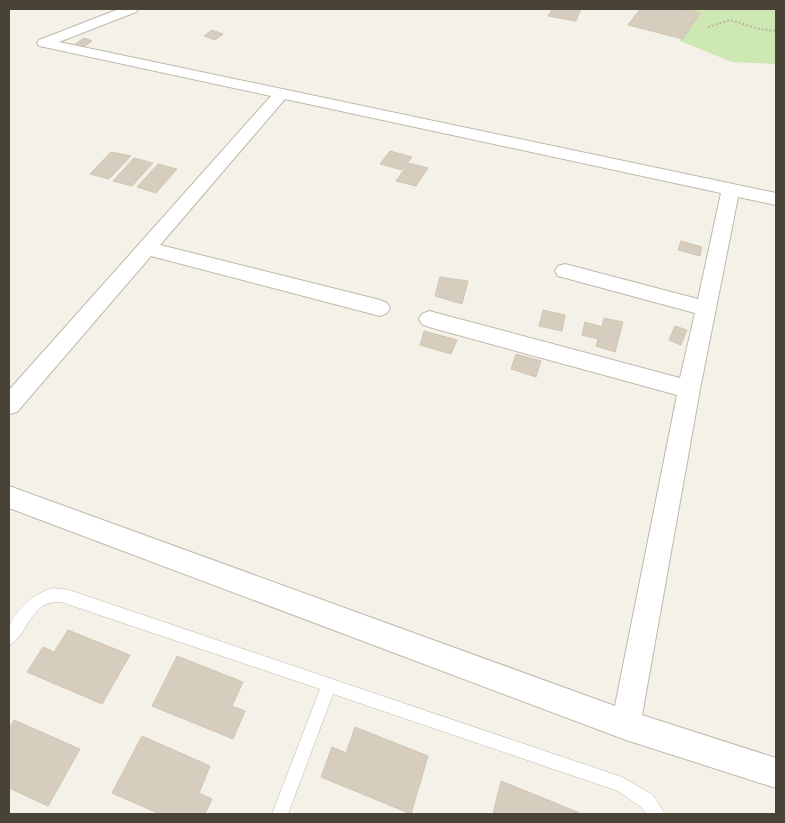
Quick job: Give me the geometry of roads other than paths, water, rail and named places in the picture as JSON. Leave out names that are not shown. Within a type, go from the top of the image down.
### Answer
[{"type":"street","points":[[131,9],[44,43],[776,199]]},
{"type":"street","points":[[9,405],[17,383],[146,248],[282,94]]},
{"type":"street","points":[[626,726],[689,389],[731,188]]},
{"type":"street","points":[[146,248],[380,308]]},
{"type":"street","points":[[565,271],[706,309]]},
{"type":"street","points":[[429,320],[689,389]]},
{"type":"street","points":[[9,496],[626,726],[776,773]]},
{"type":"lane","points":[[9,638],[19,622],[36,604],[53,595],[69,597],[622,785],[647,801],[656,814]]},
{"type":"lane","points":[[280,814],[329,686]]}]
